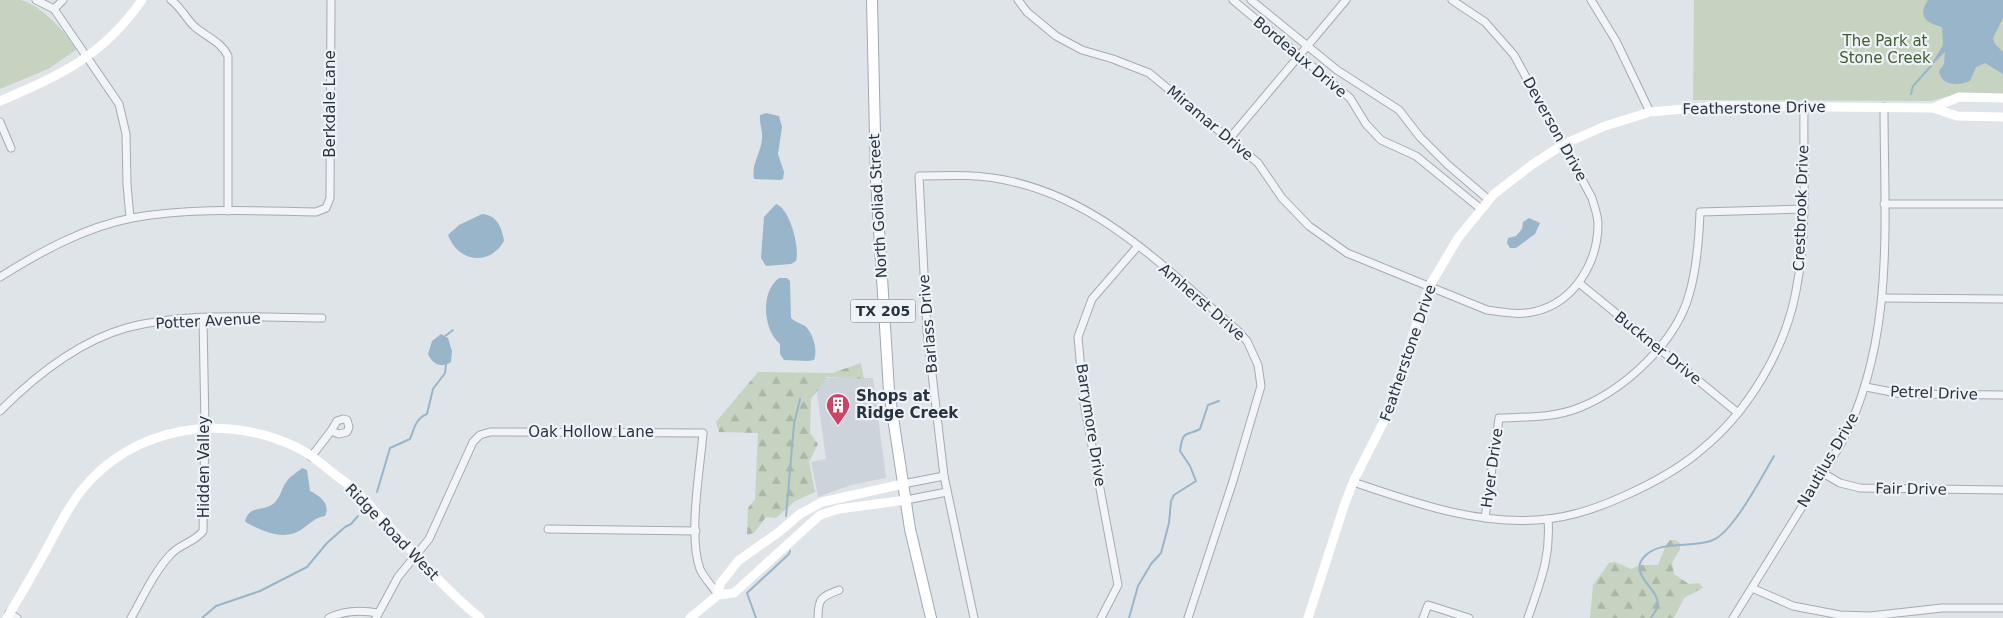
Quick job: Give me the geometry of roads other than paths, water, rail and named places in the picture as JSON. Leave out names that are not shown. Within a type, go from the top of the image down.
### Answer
[{"type":"main road","name":"North Goliad Street","points":[[872,0],[873,112],[886,355],[893,424],[903,484],[930,618]]},
{"type":"street","points":[[36,0],[54,10],[119,104],[126,134],[130,218]]},
{"type":"street","points":[[54,10],[63,0]]},
{"type":"street","points":[[0,101],[68,70],[87,58],[123,26],[142,0]]},
{"type":"street","points":[[0,277],[43,252],[83,234],[130,218],[180,211],[228,211],[228,56],[224,47],[194,26],[178,5],[171,0]]},
{"type":"street","name":"Berkdale Lane","points":[[228,211],[316,212],[326,208],[330,198],[331,0]]},
{"type":"street","name":"Miramar Drive","points":[[1018,0],[1027,12],[1056,36],[1082,50],[1113,59],[1149,73],[1258,163],[1282,198],[1309,226],[1347,253],[1487,310],[1511,314],[1537,311],[1562,299],[1578,283]]},
{"type":"street","name":"Bordeaux Drive","points":[[1233,0],[1350,98],[1366,124],[1381,140],[1416,156],[1481,209]]},
{"type":"street","name":"Bordeaux Drive","points":[[1251,0],[1338,70],[1400,110],[1420,137],[1448,165],[1489,200]]},
{"type":"street","points":[[1230,138],[1346,0]]},
{"type":"street","name":"Deverson Drive","points":[[1452,0],[1485,22],[1514,55],[1592,198],[1598,222],[1596,247],[1578,283]]},
{"type":"street","points":[[1591,0],[1616,41],[1650,112]]},
{"type":"street","name":"Featherstone Drive","points":[[1933,108],[1959,98],[2003,98]]},
{"type":"street","name":"Featherstone Drive","points":[[1308,618],[1353,482],[1385,419],[1429,287],[1458,238],[1481,209],[1489,200],[1533,164],[1564,144],[1605,126],[1650,112],[1718,106],[1884,107],[1933,108],[1957,116],[2003,117]]},
{"type":"street","name":"Crestbrook Drive","points":[[1353,482],[1447,511],[1485,518],[1548,519],[1601,507],[1654,482],[1702,450],[1738,413],[1774,356],[1787,324],[1796,292],[1802,241],[1804,106]]},
{"type":"street","name":"Nautilus Drive","points":[[1733,618],[1850,427],[1866,386],[1876,342],[1882,298],[1884,107]]},
{"type":"street","points":[[0,122],[11,148]]},
{"type":"street","name":"Amherst Drive","points":[[919,176],[968,175],[1014,181],[1057,196],[1097,215],[1138,246],[1237,330],[1247,342],[1258,365],[1262,386],[1188,618]]},
{"type":"street","name":"Barlass Drive","points":[[919,176],[927,331],[944,476],[974,618]]},
{"type":"street","points":[[1884,204],[2003,204]]},
{"type":"street","points":[[1658,349],[1674,326],[1689,297],[1698,256],[1700,212],[1803,209]]},
{"type":"street","name":"Barrymore Drive","points":[[1101,618],[1118,585],[1084,403],[1078,337],[1092,300],[1138,246]]},
{"type":"street","name":"Buckner Drive","points":[[1578,283],[1738,413]]},
{"type":"street","points":[[1882,298],[2003,299]]},
{"type":"street","name":"Potter Avenue","points":[[0,411],[50,367],[85,346],[124,329],[166,320],[203,318],[322,318]]},
{"type":"street","name":"Hidden Valley","points":[[131,618],[162,564],[176,549],[198,537],[203,531],[205,428],[203,318]]},
{"type":"street","name":"Hyer Drive","points":[[1485,518],[1498,418],[1541,417],[1580,408],[1614,390],[1658,349]]},
{"type":"street","name":"Petrel Drive","points":[[1866,386],[1902,394],[2003,395]]},
{"type":"street","name":"Ridge Road West","points":[[11,616],[67,511],[96,475],[124,453],[141,443],[166,434],[205,428],[225,428],[257,432],[299,448],[361,497],[448,590],[480,618]]},
{"type":"street","points":[[311,457],[331,432]]},
{"type":"street","name":"Oak Hollow Lane","points":[[415,555],[429,539],[474,442],[480,435],[490,432],[703,433],[696,531]]},
{"type":"street","name":"Fair Drive","points":[[1823,473],[1840,483],[1860,488],[2003,490]]},
{"type":"street","points":[[718,595],[720,584],[738,562],[800,514],[822,502],[944,476]]},
{"type":"street","points":[[690,618],[718,595],[734,593],[820,515],[839,510],[947,492]]},
{"type":"street","points":[[836,499],[839,510]]},
{"type":"street","points":[[1528,618],[1546,563],[1550,543],[1548,519]]},
{"type":"street","points":[[548,529],[696,531],[696,555],[701,572],[718,595]]},
{"type":"street","points":[[329,618],[348,612],[364,610],[377,616],[398,577],[415,555]]},
{"type":"street","points":[[1752,588],[1804,610],[1850,616],[1934,609],[2003,608]]},
{"type":"street","points":[[818,618],[818,604],[823,596],[839,590]]},
{"type":"street","points":[[1423,618],[1428,605],[1469,618]]},
{"type":"water","points":[[1928,0],[2003,0],[2003,18],[1993,38],[1995,44],[2003,52],[2003,74],[1985,63],[1976,67],[1970,81],[1951,84],[1943,80],[1939,71],[1944,64],[1945,52],[1929,68],[1943,45],[1942,27],[1928,21],[1923,15],[1923,10]]},
{"type":"water","points":[[766,113],[779,116],[782,127],[778,154],[784,172],[783,179],[780,180],[754,179],[755,163],[762,139],[760,115]]},
{"type":"water","points":[[776,204],[786,213],[790,221],[797,255],[796,261],[791,264],[766,266],[761,258],[764,217]]},
{"type":"water","points":[[482,214],[491,217],[498,223],[504,241],[490,255],[482,258],[466,256],[453,244],[448,235],[459,225]]},
{"type":"water","points":[[1529,218],[1540,223],[1535,234],[1516,248],[1510,248],[1507,243],[1508,238],[1516,236],[1522,229],[1523,222]]},
{"type":"water","points":[[779,278],[787,278],[790,281],[791,318],[805,326],[810,333],[815,347],[814,360],[784,360],[780,354],[780,344],[770,330],[766,311],[766,301],[769,292]]},
{"type":"water","points":[[441,334],[448,338],[452,351],[451,362],[444,365],[435,363],[428,354],[432,341]]},
{"type":"water","points":[[302,468],[307,470],[310,491],[321,498],[326,504],[325,516],[314,520],[298,532],[284,535],[269,533],[245,521],[247,516],[253,511],[276,502],[288,479]]},
{"type":"waterway","points":[[1911,94],[1913,86],[1931,66]]},
{"type":"waterway","points":[[444,337],[453,330]]},
{"type":"waterway","points":[[377,492],[390,448],[410,439],[418,421],[427,414],[433,389],[445,373],[446,364]]},
{"type":"waterway","points":[[786,516],[794,424],[800,399]]},
{"type":"waterway","points":[[1129,618],[1138,586],[1151,564],[1161,553],[1169,523],[1171,501],[1174,495],[1196,481],[1190,466],[1180,451],[1182,439],[1184,436],[1200,429],[1208,405],[1219,401]]},
{"type":"waterway","points":[[1651,618],[1658,605],[1654,593],[1640,570],[1640,564],[1644,557],[1651,551],[1659,548],[1705,543],[1721,535],[1747,502],[1774,456]]},
{"type":"waterway","points":[[202,618],[216,606],[260,591],[307,567],[327,543],[358,516]]},
{"type":"waterway","points":[[756,618],[747,593],[790,551]]},
{"type":"place","name":"Shops at Ridge Creek","points":[[838,426]]},
{"type":"park label","name":"The Park at Stone Creek","points":[[1885,50]]}]
